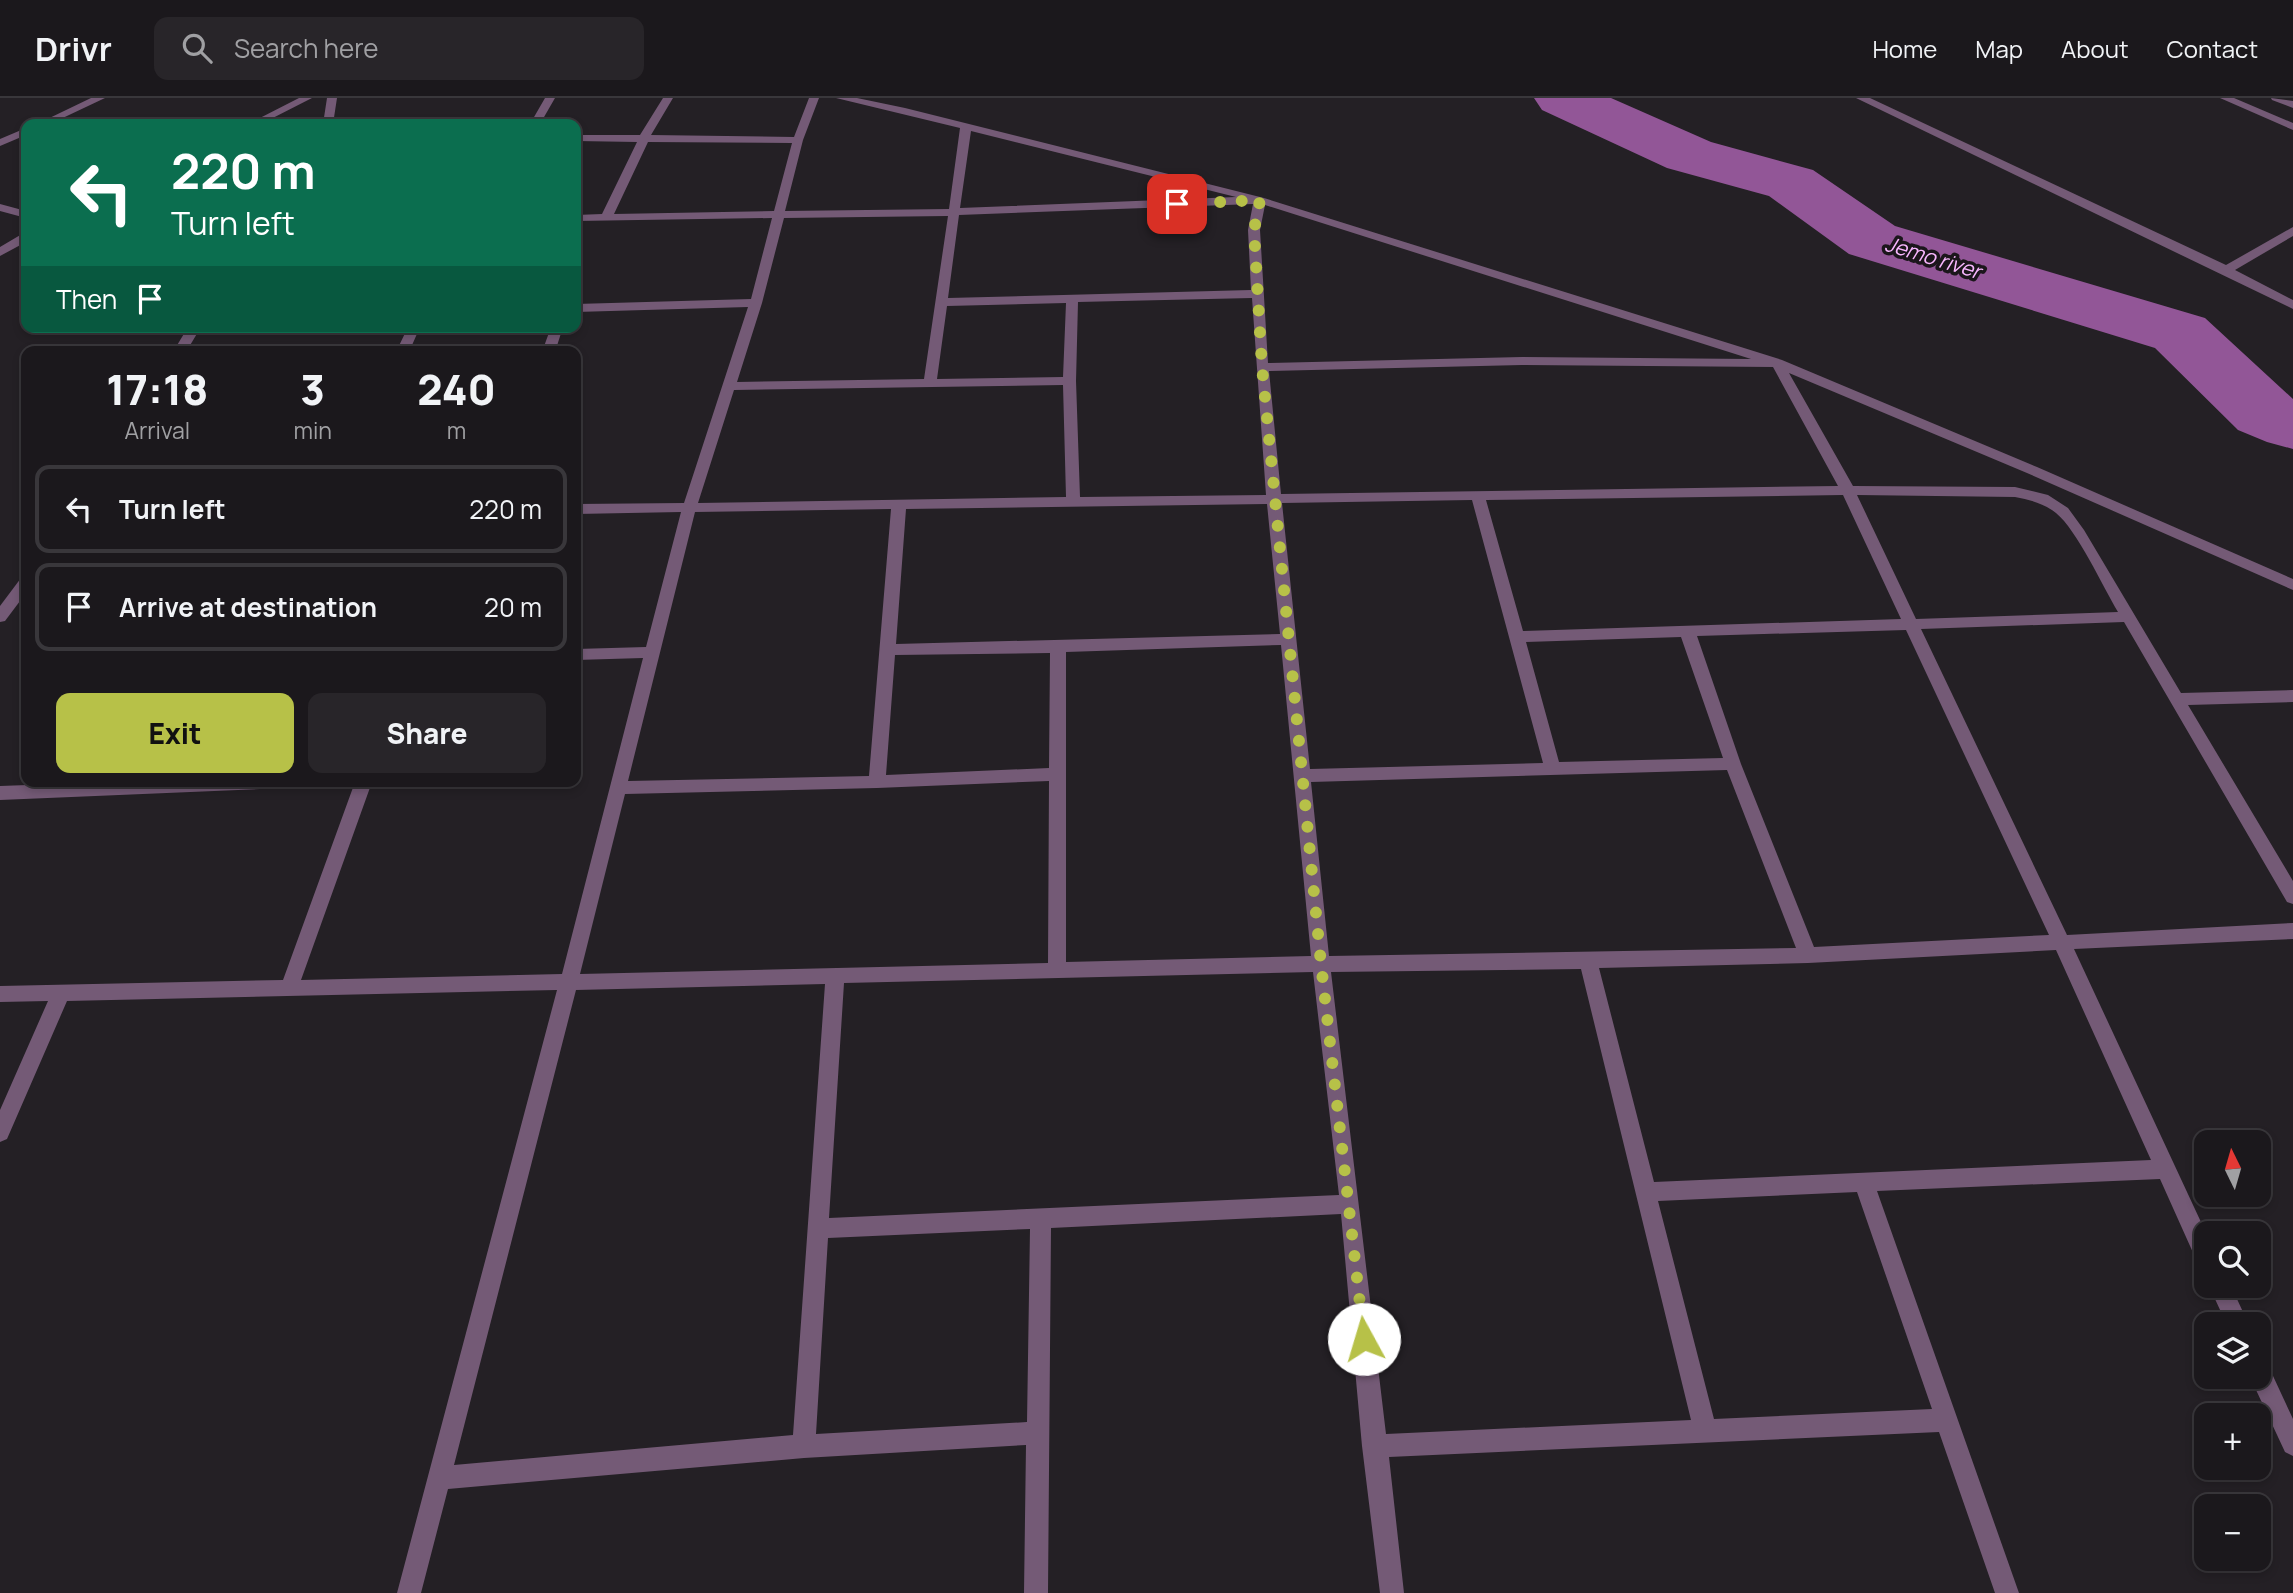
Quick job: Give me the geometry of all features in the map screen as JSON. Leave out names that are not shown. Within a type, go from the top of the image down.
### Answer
[{"type":"street","points":[[53,119],[100,98]]},
{"type":"street","points":[[263,119],[307,98]]},
{"type":"street","points":[[329,119],[332,98]]},
{"type":"street","points":[[538,119],[550,98]]},
{"type":"street","points":[[606,218],[644,138],[668,98]]},
{"type":"street","points":[[409,1593],[441,1478],[690,508],[756,303],[798,141],[814,98]]},
{"type":"street","points":[[841,98],[905,111],[1260,200],[1777,363],[2032,470],[2293,585]]},
{"type":"street","points":[[1861,98],[2226,270],[2293,305]]},
{"type":"street","points":[[2225,98],[2293,127]]},
{"type":"street","points":[[2276,98],[2293,105]]},
{"type":"street","points":[[930,383],[967,127]]},
{"type":"street","points":[[0,143],[21,133]]},
{"type":"street","points":[[581,138],[798,141]]},
{"type":"street","points":[[581,218],[954,212],[1260,200]]},
{"type":"street","points":[[1260,200],[1254,230],[1262,367],[1274,499],[1321,964],[1392,1593]]},
{"type":"street","points":[[0,207],[21,213]]},
{"type":"street","points":[[2226,270],[2293,231]]},
{"type":"street","points":[[0,252],[21,240]]},
{"type":"street","points":[[940,302],[1257,293]]},
{"type":"street","points":[[1072,299],[1069,381],[1073,503]]},
{"type":"street","points":[[581,308],[756,303]]},
{"type":"street","points":[[1262,367],[1522,361],[1777,363]]},
{"type":"street","points":[[1777,363],[1848,491],[2194,1231]]},
{"type":"street","points":[[729,386],[1069,381]]},
{"type":"street","points":[[2032,470],[2043,498]]},
{"type":"street","points":[[581,509],[1848,491],[2015,492],[2043,498],[2063,511],[2293,897]]},
{"type":"street","points":[[1478,496],[1553,770]]},
{"type":"street","points":[[877,782],[899,505]]},
{"type":"street","points":[[0,617],[21,589]]},
{"type":"street","points":[[1515,637],[2128,617]]},
{"type":"street","points":[[1687,631],[1733,764],[1808,956]]},
{"type":"street","points":[[887,650],[1288,639]]},
{"type":"street","points":[[1057,970],[1058,647]]},
{"type":"street","points":[[581,654],[653,652]]},
{"type":"street","points":[[2177,699],[2293,696]]},
{"type":"street","points":[[1302,776],[1733,764]]},
{"type":"street","points":[[618,788],[877,782],[1056,774]]},
{"type":"street","points":[[0,793],[125,787]]},
{"type":"street","points":[[289,988],[362,787]]},
{"type":"street","points":[[0,994],[1321,964],[1808,956],[2293,932]]},
{"type":"street","points":[[1588,961],[1704,1429]]},
{"type":"street","points":[[804,1446],[835,976]]},
{"type":"street","points":[[0,1133],[61,993]]},
{"type":"street","points":[[1644,1192],[2165,1169]]},
{"type":"street","points":[[1864,1184],[2007,1593]]},
{"type":"street","points":[[818,1229],[1350,1204]]},
{"type":"street","points":[[1036,1593],[1041,1220]]},
{"type":"street","points":[[2271,1387],[2284,1405],[2293,1444]]},
{"type":"street","points":[[1374,1446],[1946,1420]]},
{"type":"street","points":[[441,1478],[804,1446],[1037,1433]]},
{"type":"waterway","name":"Jemo river","points":[[1563,98],[1689,155],[1791,183],[1872,240],[2180,333],[2264,414],[2293,426]]},
{"type":"route","points":[[1177,204],[1260,200],[1254,230],[1262,367],[1276,522],[1321,964],[1364,1339]]}]
